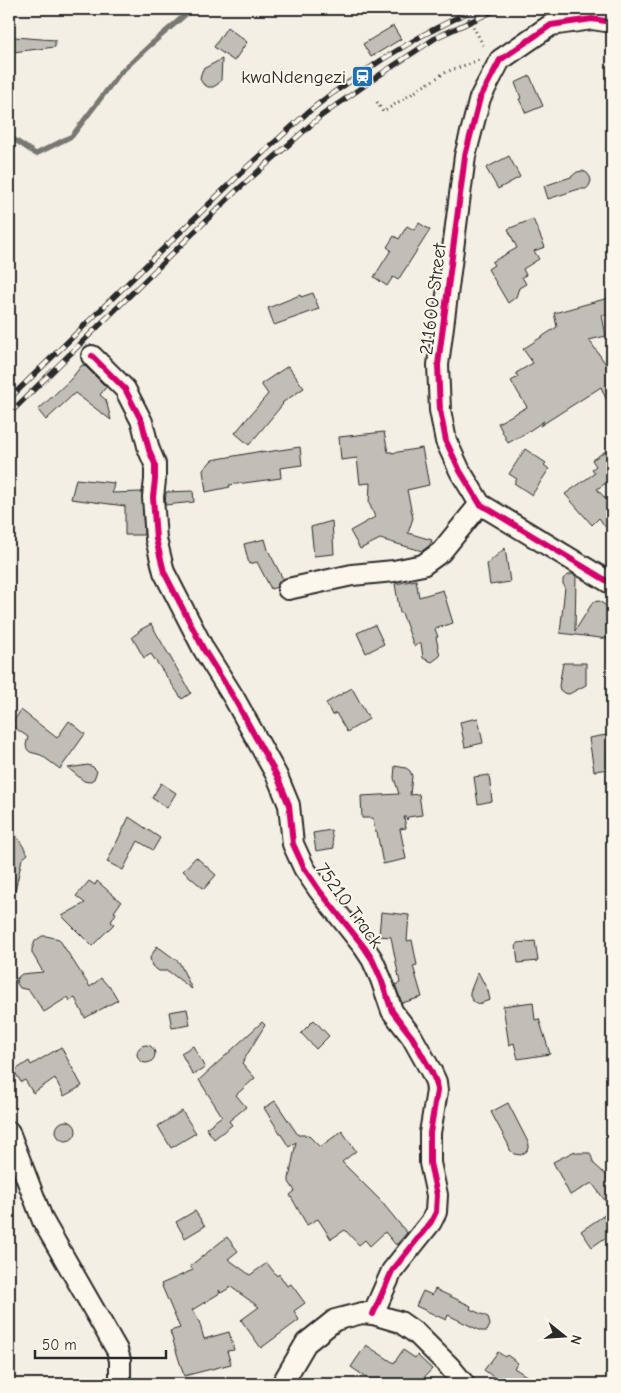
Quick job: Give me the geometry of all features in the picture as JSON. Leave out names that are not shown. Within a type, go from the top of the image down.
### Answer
[{"type":"street","name":"211600 Street","points":[[610,21],[592,19],[551,25],[500,60],[480,98],[465,156],[438,365],[440,410],[446,441],[460,471],[480,504],[612,584]]},
{"type":"street","name":"75210 Track","points":[[92,356],[125,389],[142,422],[149,450],[155,464],[153,497],[156,539],[164,572],[204,650],[234,698],[278,776],[290,805],[293,844],[304,868],[372,959],[387,994],[392,1012],[412,1037],[432,1071],[436,1082],[436,1099],[430,1133],[430,1163],[437,1195],[436,1212],[431,1222],[392,1271],[373,1314]]},
{"type":"street","points":[[288,589],[352,575],[394,571],[422,565],[441,552],[480,504]]},
{"type":"street","points":[[9,1132],[43,1221],[117,1350],[120,1360],[120,1384]]},
{"type":"street","points":[[282,1384],[306,1343],[335,1320],[362,1313],[373,1314],[400,1322],[417,1334],[464,1384]]},
{"type":"path","points":[[464,9],[483,45]]},
{"type":"path","points":[[377,102],[383,112],[446,72],[486,57]]},
{"type":"building","points":[[393,26],[401,39],[371,57],[363,44]]},
{"type":"building","points":[[227,27],[247,42],[234,61],[214,47]]},
{"type":"building","points":[[14,37],[55,40],[55,47],[13,52]]},
{"type":"building","points":[[222,59],[221,80],[218,84],[208,87],[203,84],[200,79],[203,69]]},
{"type":"building","points":[[530,76],[543,106],[526,113],[519,99],[521,98],[515,83]]},
{"type":"building","points":[[509,156],[520,177],[498,189],[486,168]]},
{"type":"building","points":[[583,171],[587,173],[591,181],[586,189],[579,189],[548,199],[544,186]]},
{"type":"building","points":[[533,219],[545,247],[534,251],[539,259],[523,269],[526,275],[522,277],[526,284],[519,288],[516,297],[508,303],[488,269],[494,265],[492,262],[517,248],[508,229]]},
{"type":"building","points":[[419,223],[430,230],[398,280],[393,277],[387,286],[374,277],[391,250],[387,247],[394,236],[399,239],[407,226],[414,230]]},
{"type":"building","points":[[313,293],[319,309],[274,325],[268,308],[300,295],[301,297]]},
{"type":"building","points":[[612,297],[612,315],[602,315],[606,336],[589,340],[608,367],[612,366],[612,413],[601,387],[540,426],[544,421],[508,443],[498,423],[527,407],[511,381],[518,377],[516,373],[533,363],[523,349],[557,327],[554,313]]},
{"type":"building","points":[[82,365],[106,387],[100,395],[106,400],[111,420],[75,393],[46,420],[38,410],[71,379]]},
{"type":"building","points":[[288,366],[304,388],[282,403],[249,445],[235,433],[268,394],[261,384]]},
{"type":"building","points":[[384,432],[388,452],[422,448],[429,485],[407,490],[413,518],[408,533],[432,540],[430,545],[422,551],[380,539],[360,549],[350,531],[375,517],[369,503],[370,483],[360,484],[357,458],[341,460],[339,437]]},
{"type":"building","points":[[300,447],[302,465],[280,468],[281,478],[229,485],[230,487],[206,492],[203,470],[212,460],[262,451],[260,453]]},
{"type":"building","points":[[612,447],[612,479],[597,489],[612,506],[612,536],[599,518],[592,525],[565,494],[595,473],[592,469],[596,466],[592,460]]},
{"type":"building","points":[[525,449],[546,463],[544,465],[549,469],[532,495],[514,483],[517,479],[509,474]]},
{"type":"building","points":[[76,479],[114,483],[112,493],[142,492],[144,535],[125,535],[125,506],[71,499]]},
{"type":"building","points":[[193,491],[194,502],[165,505],[166,492]]},
{"type":"building","points":[[332,521],[334,554],[314,556],[311,527]]},
{"type":"building","points":[[265,539],[268,550],[283,579],[277,587],[271,589],[257,562],[249,564],[244,544]]},
{"type":"building","points":[[505,548],[510,582],[490,585],[487,564]]},
{"type":"building","points":[[572,574],[576,576],[575,631],[593,602],[599,601],[608,607],[608,639],[560,633],[565,587],[563,579]]},
{"type":"building","points":[[416,580],[419,597],[443,590],[453,623],[435,629],[440,656],[432,662],[423,658],[421,643],[414,646],[402,613],[400,613],[395,584]]},
{"type":"building","points":[[151,624],[191,693],[182,699],[151,654],[144,658],[132,637],[138,631]]},
{"type":"building","points":[[375,625],[384,644],[366,653],[357,633]]},
{"type":"building","points":[[563,663],[586,663],[586,685],[569,694],[560,690]]},
{"type":"building","points":[[352,688],[369,719],[347,732],[336,713],[332,715],[326,703]]},
{"type":"building","points":[[21,710],[57,738],[69,721],[85,734],[60,769],[41,755],[30,752],[26,745],[28,737],[11,725]]},
{"type":"building","points":[[478,718],[483,743],[465,747],[460,722]]},
{"type":"building","points":[[612,734],[612,752],[607,752],[609,769],[594,771],[589,738]]},
{"type":"building","points":[[88,765],[97,771],[94,779],[89,782],[84,781],[68,768]]},
{"type":"building","points":[[395,766],[406,768],[410,771],[412,776],[410,795],[419,794],[422,815],[408,817],[407,820],[404,817],[406,828],[400,829],[406,859],[383,864],[373,818],[362,818],[361,796],[399,794],[394,778]]},
{"type":"building","points":[[489,775],[492,801],[478,804],[474,777]]},
{"type":"building","points":[[161,783],[176,793],[167,808],[152,798]]},
{"type":"building","points":[[129,817],[160,838],[153,850],[138,841],[123,870],[107,862]]},
{"type":"building","points":[[9,824],[28,854],[22,859],[15,891],[9,890]]},
{"type":"building","points":[[331,830],[334,848],[316,851],[313,833]]},
{"type":"building","points":[[196,857],[216,875],[204,889],[183,871]]},
{"type":"building","points":[[89,881],[95,885],[97,881],[121,902],[114,912],[116,913],[111,922],[114,924],[92,946],[62,916],[85,903],[76,896]]},
{"type":"building","points":[[381,912],[409,915],[407,941],[412,940],[417,965],[413,966],[422,997],[402,1003],[395,985],[400,983],[391,937],[379,936]]},
{"type":"building","points":[[42,936],[59,939],[90,987],[101,978],[109,985],[118,1000],[85,1018],[75,998],[70,1001],[68,997],[44,1012],[29,990],[20,988],[16,982],[22,974],[43,972],[32,953],[35,941]]},
{"type":"building","points":[[535,941],[538,961],[518,963],[517,943]]},
{"type":"building","points":[[157,946],[179,962],[192,989],[168,971],[159,971],[152,966],[150,958]]},
{"type":"building","points":[[478,972],[488,991],[490,1000],[478,1004],[473,1001],[470,992]]},
{"type":"building","points":[[533,1002],[535,1020],[539,1019],[550,1054],[518,1059],[514,1043],[509,1045],[503,1006]]},
{"type":"building","points":[[187,1009],[190,1025],[172,1028],[169,1012]]},
{"type":"building","points":[[314,1020],[329,1036],[316,1049],[301,1033]]},
{"type":"building","points":[[262,1022],[265,1025],[242,1063],[255,1078],[236,1095],[246,1107],[229,1121],[232,1125],[214,1139],[206,1128],[222,1116],[199,1080]]},
{"type":"building","points":[[146,1045],[152,1048],[155,1054],[152,1060],[146,1063],[140,1060],[137,1054],[140,1048]]},
{"type":"building","points":[[193,1046],[205,1068],[193,1075],[181,1053]]},
{"type":"building","points":[[61,1047],[82,1086],[64,1096],[55,1078],[33,1093],[25,1080],[21,1082],[14,1071],[29,1061],[31,1065]]},
{"type":"building","points":[[275,1101],[298,1135],[308,1135],[320,1147],[342,1131],[356,1151],[342,1162],[380,1200],[407,1233],[396,1245],[385,1232],[370,1246],[365,1240],[359,1245],[345,1230],[331,1239],[318,1219],[307,1225],[290,1195],[295,1191],[289,1179],[296,1142],[289,1147],[264,1108]]},
{"type":"building","points":[[508,1103],[529,1144],[527,1151],[521,1155],[514,1154],[510,1150],[491,1112]]},
{"type":"building","points":[[182,1111],[196,1133],[171,1148],[158,1126]]},
{"type":"building","points":[[62,1121],[70,1121],[76,1127],[76,1135],[70,1141],[62,1141],[56,1135],[56,1127]]},
{"type":"building","points":[[575,1151],[576,1153],[590,1153],[594,1164],[612,1180],[612,1210],[592,1183],[570,1195],[553,1162]]},
{"type":"building","points":[[612,1210],[612,1233],[592,1247],[581,1231]]},
{"type":"building","points":[[195,1211],[205,1226],[185,1238],[176,1222]]},
{"type":"building","points":[[227,1237],[238,1251],[228,1259],[250,1275],[267,1263],[277,1276],[279,1274],[287,1286],[291,1284],[305,1303],[294,1311],[299,1320],[261,1348],[241,1320],[259,1307],[231,1287],[221,1293],[219,1290],[220,1293],[192,1310],[199,1321],[204,1339],[229,1332],[234,1350],[227,1351],[231,1364],[184,1376],[170,1331],[180,1328],[161,1284],[193,1270],[190,1266]]},
{"type":"building","points":[[435,1289],[471,1306],[470,1309],[488,1317],[490,1325],[487,1331],[481,1331],[448,1315],[446,1320],[416,1306],[423,1291],[432,1295]]},
{"type":"building","points":[[366,1345],[394,1363],[403,1350],[415,1358],[417,1355],[432,1369],[418,1384],[376,1384],[351,1367]]},
{"type":"building","points":[[498,1352],[505,1357],[507,1355],[518,1363],[514,1368],[539,1384],[503,1384],[484,1370]]},
{"type":"waterway","points":[[9,136],[36,154],[72,136],[120,73],[192,9]]},
{"type":"railway","points":[[9,399],[246,168],[307,113],[383,59],[423,35],[474,9]]},
{"type":"railway","points":[[9,414],[235,192],[321,116],[437,37],[498,9]]},
{"type":"cycle path","points":[[612,22],[592,19],[551,25],[500,60],[480,98],[465,156],[438,365],[440,410],[446,441],[460,471],[480,504],[612,584]]},
{"type":"cycle path","points":[[92,356],[125,389],[142,422],[149,450],[155,464],[153,497],[156,539],[164,572],[204,650],[234,698],[277,776],[289,805],[293,844],[304,868],[372,959],[392,1011],[412,1037],[436,1082],[437,1091],[430,1133],[430,1163],[437,1195],[436,1212],[431,1222],[392,1271],[373,1314]]},
{"type":"place","name":"kwaNdengezi","points":[[362,76]]}]
